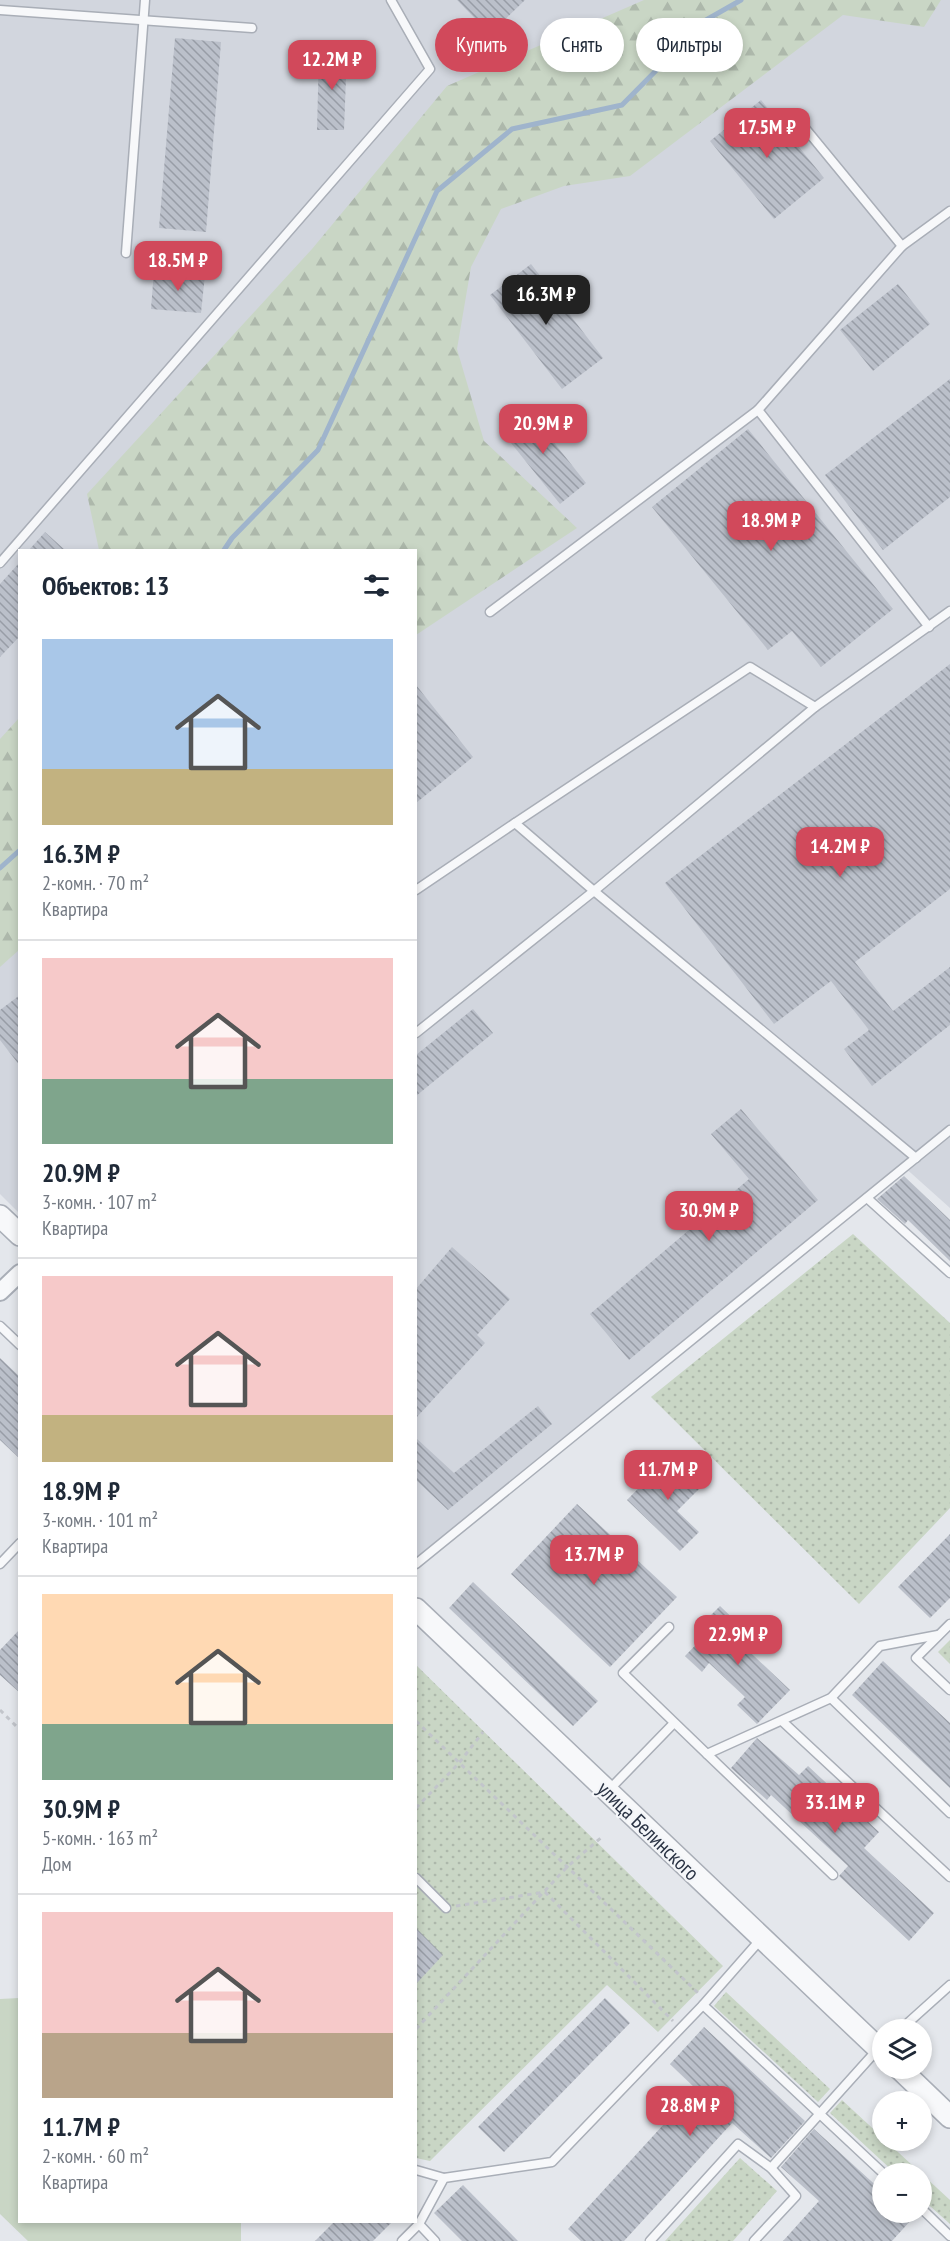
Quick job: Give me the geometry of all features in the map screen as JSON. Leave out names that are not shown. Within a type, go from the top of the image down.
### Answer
[{"type":"street","points":[[0,1216],[18,1233]]},
{"type":"street","points":[[0,1292],[18,1275]]},
{"type":"street","name":"улица Белинского","points":[[417,1610],[872,2041]]},
{"type":"street","points":[[910,2079],[950,2117]]},
{"type":"lane","points":[[126,253],[145,0]]},
{"type":"lane","points":[[0,563],[430,69],[391,0]]},
{"type":"lane","points":[[0,10],[252,28]]},
{"type":"lane","points":[[805,128],[902,246]]},
{"type":"lane","points":[[490,612],[758,410],[902,246],[950,211]]},
{"type":"lane","points":[[758,410],[929,627]]},
{"type":"lane","points":[[417,1032],[594,891],[814,707],[950,611]]},
{"type":"lane","points":[[417,889],[750,667],[814,707]]},
{"type":"lane","points":[[516,823],[594,891],[916,1158]]},
{"type":"lane","points":[[417,1563],[950,1131]]},
{"type":"lane","points":[[867,1198],[950,1273]]},
{"type":"lane","points":[[0,1326],[18,1343]]},
{"type":"lane","points":[[0,1564],[18,1546]]},
{"type":"lane","points":[[950,1624],[916,1658],[950,1690]]},
{"type":"lane","points":[[669,1627],[623,1673],[833,1875]]},
{"type":"lane","points":[[707,1754],[831,1698],[880,1646],[938,1635]]},
{"type":"lane","points":[[831,1698],[950,1813]]},
{"type":"lane","points":[[782,1721],[950,1878]]},
{"type":"lane","points":[[607,1792],[674,1723]]},
{"type":"lane","points":[[417,1879],[446,1908]]},
{"type":"lane","points":[[417,2171],[444,2178],[552,2162],[681,2029],[762,1938]]},
{"type":"lane","points":[[912,2019],[950,1985]]},
{"type":"lane","points":[[703,2005],[872,2163]]},
{"type":"lane","points":[[771,2168],[872,2058]]},
{"type":"lane","points":[[650,2241],[738,2144],[771,2168],[796,2196],[754,2241]]},
{"type":"lane","points":[[402,2241],[418,2224],[444,2178]]},
{"type":"lane","points":[[932,2219],[950,2236]]},
{"type":"lane","points":[[418,2224],[435,2241]]},
{"type":"path","points":[[0,1710],[18,1728]]},
{"type":"path","points":[[417,1722],[697,1992],[703,2005]]},
{"type":"path","points":[[417,1807],[459,1763],[483,1732]]},
{"type":"path","points":[[417,2028],[567,1867],[603,1836]]},
{"type":"path","points":[[446,1908],[546,1892]]},
{"type":"path","points":[[546,1892],[681,2029]]},
{"type":"shaded area","points":[[0,0],[950,0],[950,1208],[902,1165],[417,1560],[417,549],[18,549],[18,1212],[0,1194]]},
{"type":"green space","points":[[644,0],[941,0],[924,27],[843,15],[630,176],[564,186],[501,209],[471,267],[457,349],[484,441],[577,528],[417,634],[417,549],[99,549],[87,494],[312,249],[447,86],[479,72],[528,72],[528,51],[540,45],[540,72],[624,72],[624,18],[603,18]]},
{"type":"green space","points":[[18,719],[18,951],[0,967],[0,739]]},
{"type":"green space","points":[[853,1234],[950,1323],[950,1508],[859,1604],[651,1397]]},
{"type":"green space","points":[[950,1640],[950,1664],[938,1652]]},
{"type":"green space","points":[[417,1666],[723,1966],[658,2032],[607,1985],[430,2161],[417,2158]]},
{"type":"green space","points":[[726,1992],[830,2089],[818,2102],[714,2006]]},
{"type":"green space","points":[[18,1998],[18,2223],[241,2223],[241,2241],[28,2241],[0,2214],[0,1999]]},
{"type":"green space","points":[[842,2100],[872,2128],[872,2151],[897,2151],[910,2163],[884,2163],[830,2113]]},
{"type":"green space","points":[[740,2158],[777,2191],[733,2241],[665,2241]]},
{"type":"green space","points":[[932,2183],[950,2200],[950,2224],[932,2208]]},
{"type":"building","points":[[457,0],[525,0],[506,18],[474,18]]},
{"type":"building","points":[[175,38],[221,42],[206,232],[159,228]]},
{"type":"building","points":[[319,51],[347,52],[344,130],[317,130]]},
{"type":"building","points":[[761,100],[824,178],[774,219],[710,141]]},
{"type":"building","points":[[531,264],[603,358],[562,389],[490,295]]},
{"type":"building","points":[[154,270],[205,275],[201,313],[151,309]]},
{"type":"building","points":[[898,284],[930,324],[873,371],[840,330]]},
{"type":"building","points":[[950,379],[950,497],[883,550],[825,475]]},
{"type":"building","points":[[526,407],[586,483],[560,504],[499,428]]},
{"type":"building","points":[[748,429],[893,609],[821,667],[792,631],[768,650],[652,507]]},
{"type":"building","points":[[45,532],[64,549],[30,549]]},
{"type":"building","points":[[18,564],[18,638],[0,657],[0,584]]},
{"type":"building","points":[[950,664],[950,889],[855,962],[893,1011],[950,967],[950,1025],[872,1086],[844,1049],[869,1030],[831,981],[774,1024],[665,883]]},
{"type":"building","points":[[417,686],[473,757],[417,802]]},
{"type":"building","points":[[18,996],[18,1063],[0,1040],[0,1010]]},
{"type":"building","points":[[473,1009],[493,1033],[417,1095],[417,1054]]},
{"type":"building","points":[[741,1109],[818,1200],[629,1360],[590,1314],[749,1179],[711,1134]]},
{"type":"building","points":[[904,1176],[950,1220],[950,1261],[908,1220],[905,1224],[877,1199]]},
{"type":"building","points":[[452,1247],[510,1299],[477,1335],[485,1343],[417,1417],[417,1288]]},
{"type":"building","points":[[0,1358],[18,1375],[18,1457],[0,1440]]},
{"type":"building","points":[[538,1406],[552,1424],[448,1510],[417,1481],[417,1439],[454,1473]]},
{"type":"building","points":[[672,1454],[703,1485],[677,1511],[699,1532],[680,1551],[627,1500]]},
{"type":"building","points":[[577,1504],[677,1597],[610,1667],[511,1574]]},
{"type":"building","points":[[950,1534],[950,1598],[930,1618],[898,1587]]},
{"type":"building","points":[[473,1582],[598,1701],[573,1726],[449,1608]]},
{"type":"building","points":[[720,1606],[744,1629],[735,1638],[790,1690],[757,1724],[737,1705],[745,1697],[709,1663],[702,1672],[685,1656],[714,1626],[707,1619]]},
{"type":"building","points":[[18,1631],[18,1691],[0,1675],[0,1650]]},
{"type":"building","points":[[883,1661],[950,1723],[950,1788],[852,1695]]},
{"type":"building","points":[[757,1738],[799,1775],[808,1766],[879,1832],[864,1848],[934,1913],[909,1941],[839,1876],[848,1866],[771,1795],[767,1800],[731,1768]]},
{"type":"building","points":[[417,1929],[443,1955],[417,1983]]},
{"type":"building","points":[[605,1998],[630,2023],[504,2152],[478,2127]]},
{"type":"building","points":[[704,2027],[805,2121],[771,2158],[732,2123],[624,2241],[581,2241],[568,2229],[696,2089],[670,2064]]},
{"type":"building","points":[[814,2129],[872,2182],[872,2223],[908,2223],[892,2241],[783,2241],[819,2201],[781,2167]]},
{"type":"building","points":[[463,2185],[518,2241],[462,2241],[434,2213]]},
{"type":"building","points":[[333,2223],[391,2223],[373,2241],[315,2241]]},
{"type":"waterway","points":[[225,549],[232,538],[318,450],[437,191],[512,129],[622,105],[706,20],[741,0]]},
{"type":"waterway","points":[[0,868],[18,852]]}]
